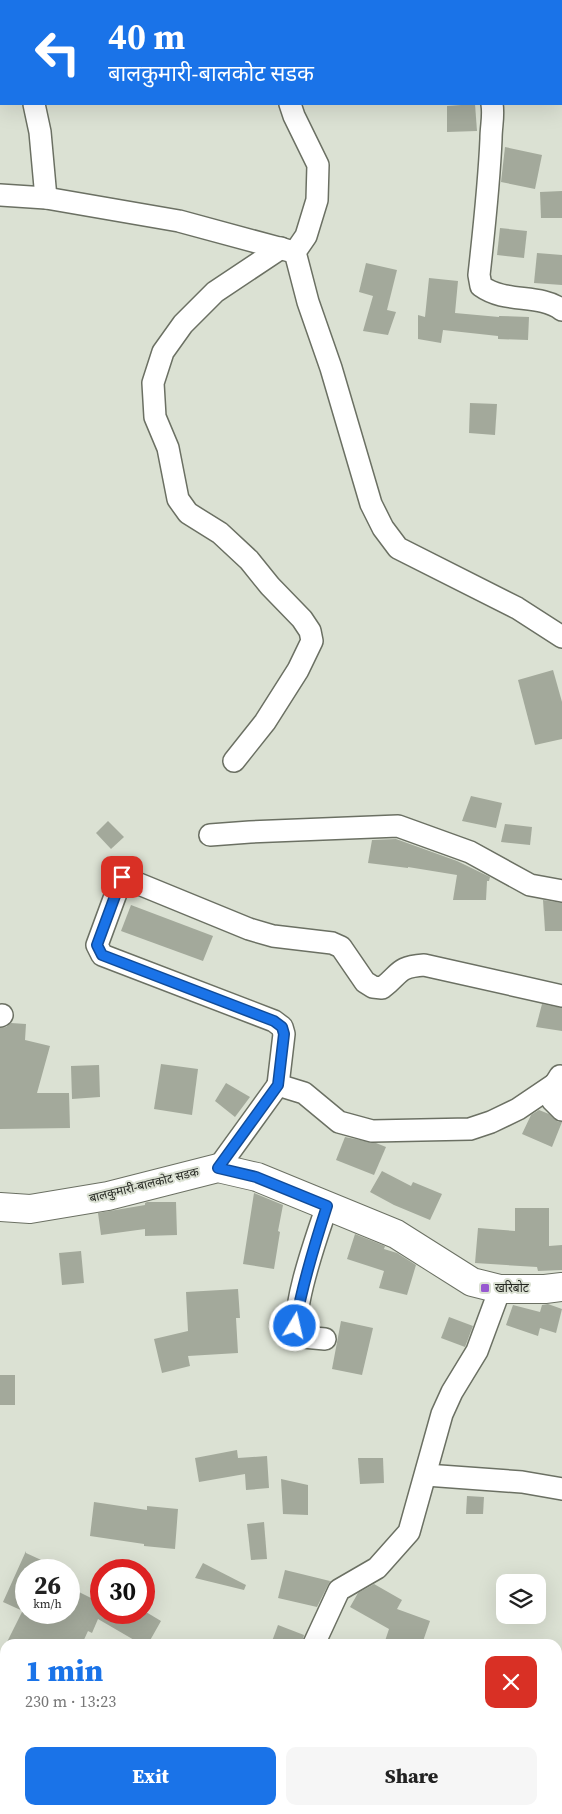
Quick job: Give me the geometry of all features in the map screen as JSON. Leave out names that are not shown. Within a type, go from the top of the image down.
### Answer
[{"type":"street","points":[[34,105],[40,132],[46,198]]},
{"type":"street","points":[[234,761],[265,722],[298,670],[312,641],[310,631],[249,560],[220,533],[188,513],[178,499],[168,448],[156,417],[153,383],[163,352],[183,324],[215,292],[288,250],[306,236],[317,200],[318,165],[290,105]]},
{"type":"street","points":[[492,105],[494,115],[491,135],[490,179],[479,275],[481,286],[489,292],[502,296],[552,304],[562,310]]},
{"type":"street","points":[[0,195],[46,198],[179,222],[288,250]]},
{"type":"street","points":[[288,250],[331,368],[371,504],[383,528],[398,548],[517,608],[562,637]]},
{"type":"street","points":[[210,836],[250,832],[398,826],[470,852],[530,885],[562,891]]},
{"type":"street","points":[[218,1168],[278,1085],[284,1034],[282,1027],[274,1021],[102,955],[97,945],[122,877],[249,929],[273,936],[332,943],[341,947],[365,982],[373,987],[382,988],[390,983],[396,973],[409,966],[424,965],[562,996]]},
{"type":"street","points":[[278,1085],[304,1093],[339,1122],[372,1131],[470,1129],[491,1122],[518,1109],[558,1079]]},
{"type":"street","points":[[558,1079],[552,1100],[562,1110]]},
{"type":"street","name":"बालकुमारी-बालकोट सडक","points":[[0,1207],[30,1209],[101,1197],[218,1168],[256,1177],[396,1234],[472,1282],[500,1289],[528,1290],[562,1287]]},
{"type":"street","points":[[325,1340],[298,1335],[295,1326],[312,1250],[327,1206]]},
{"type":"street","points":[[316,1639],[339,1590],[377,1568],[409,1532],[442,1414],[452,1392],[477,1351],[500,1289]]},
{"type":"street","points":[[426,1475],[522,1482],[562,1489]]},
{"type":"building","points":[[475,105],[477,131],[447,132],[447,106]]},
{"type":"building","points":[[505,147],[542,155],[535,189],[501,182]]},
{"type":"building","points":[[562,191],[562,218],[541,218],[540,192]]},
{"type":"building","points":[[500,228],[527,231],[524,258],[497,255]]},
{"type":"building","points":[[537,253],[562,255],[562,285],[534,283]]},
{"type":"building","points":[[366,263],[397,270],[387,310],[396,312],[388,335],[363,331],[373,296],[359,292]]},
{"type":"building","points":[[429,278],[458,281],[455,313],[499,317],[529,317],[528,340],[498,339],[498,336],[443,330],[441,343],[418,339],[418,315],[425,317]]},
{"type":"building","points":[[470,403],[497,404],[495,435],[469,433]]},
{"type":"building","points":[[553,670],[562,702],[562,739],[535,745],[518,680]]},
{"type":"building","points":[[471,796],[502,803],[496,828],[462,821]]},
{"type":"building","points":[[108,821],[124,837],[111,849],[96,833]]},
{"type":"building","points":[[505,824],[532,827],[530,845],[501,842]]},
{"type":"building","points":[[396,839],[457,861],[490,877],[489,881],[487,881],[486,900],[453,900],[457,875],[368,863],[372,840]]},
{"type":"building","points":[[543,900],[562,903],[562,931],[545,931]]},
{"type":"building","points":[[131,905],[213,936],[203,961],[121,931]]},
{"type":"building","points":[[542,1004],[562,1008],[562,1031],[536,1027]]},
{"type":"building","points":[[11,1023],[26,1024],[25,1040],[50,1046],[37,1093],[69,1093],[70,1128],[0,1129],[0,1028],[6,1027]]},
{"type":"building","points":[[161,1064],[198,1069],[192,1115],[154,1109]]},
{"type":"building","points":[[99,1065],[100,1097],[72,1099],[71,1066]]},
{"type":"building","points":[[226,1083],[250,1097],[235,1117],[215,1101]]},
{"type":"building","points":[[539,1110],[549,1114],[558,1122],[562,1122],[552,1147],[522,1134],[531,1115]]},
{"type":"building","points":[[345,1137],[376,1143],[386,1147],[374,1175],[336,1160]]},
{"type":"building","points":[[382,1171],[411,1186],[413,1182],[442,1194],[430,1220],[394,1205],[370,1192]]},
{"type":"building","points":[[254,1193],[283,1205],[274,1269],[243,1264]]},
{"type":"building","points":[[147,1202],[176,1202],[177,1235],[145,1236],[145,1229],[101,1235],[98,1213],[145,1205]]},
{"type":"building","points":[[515,1208],[549,1208],[549,1246],[562,1245],[562,1270],[538,1271],[537,1267],[475,1263],[478,1228],[515,1231]]},
{"type":"building","points":[[355,1234],[385,1246],[384,1249],[397,1253],[416,1265],[407,1295],[379,1288],[384,1271],[347,1259]]},
{"type":"building","points":[[81,1251],[84,1283],[62,1285],[59,1253]]},
{"type":"building","points":[[238,1289],[240,1318],[236,1318],[238,1353],[188,1356],[190,1366],[162,1373],[154,1339],[188,1331],[186,1292]]},
{"type":"building","points":[[548,1304],[562,1309],[556,1333],[540,1328],[538,1336],[506,1325],[513,1305],[540,1312],[542,1305]]},
{"type":"building","points":[[449,1317],[473,1326],[465,1347],[441,1338]]},
{"type":"building","points":[[341,1321],[373,1328],[362,1375],[332,1369]]},
{"type":"building","points":[[0,1375],[15,1375],[15,1405],[0,1405]]},
{"type":"building","points":[[237,1450],[238,1458],[267,1456],[269,1488],[246,1490],[245,1474],[199,1482],[195,1458]]},
{"type":"building","points":[[358,1458],[383,1458],[384,1483],[360,1484]]},
{"type":"building","points":[[281,1479],[308,1485],[308,1515],[283,1514]]},
{"type":"building","points":[[467,1496],[484,1497],[483,1514],[466,1514]]},
{"type":"building","points":[[94,1502],[147,1510],[147,1506],[178,1509],[175,1549],[144,1546],[144,1544],[90,1536]]},
{"type":"building","points":[[264,1522],[267,1559],[251,1560],[247,1524]]},
{"type":"building","points":[[26,1551],[26,1553],[39,1559],[22,1559]]},
{"type":"building","points":[[203,1563],[246,1585],[244,1590],[195,1578]]},
{"type":"building","points":[[285,1570],[330,1581],[317,1607],[278,1598]]},
{"type":"building","points":[[15,1575],[15,1607],[3,1602]]},
{"type":"building","points":[[374,1584],[402,1600],[397,1609],[430,1621],[424,1639],[386,1639],[389,1629],[350,1607],[358,1593]]},
{"type":"building","points":[[80,1592],[90,1598],[90,1624],[96,1624],[92,1633],[88,1631],[84,1639],[8,1639],[16,1624],[80,1624]]},
{"type":"building","points":[[155,1617],[161,1621],[151,1639],[132,1639],[107,1624],[155,1624]]},
{"type":"building","points":[[278,1625],[304,1635],[303,1639],[273,1639]]},
{"type":"place","name":"खरिबोट","points":[[485,1288]]},
{"type":"route","points":[[122,877],[97,945],[102,955],[274,1021],[282,1027],[284,1034],[278,1085],[218,1168],[256,1177],[327,1206],[312,1250],[295,1326]]}]
